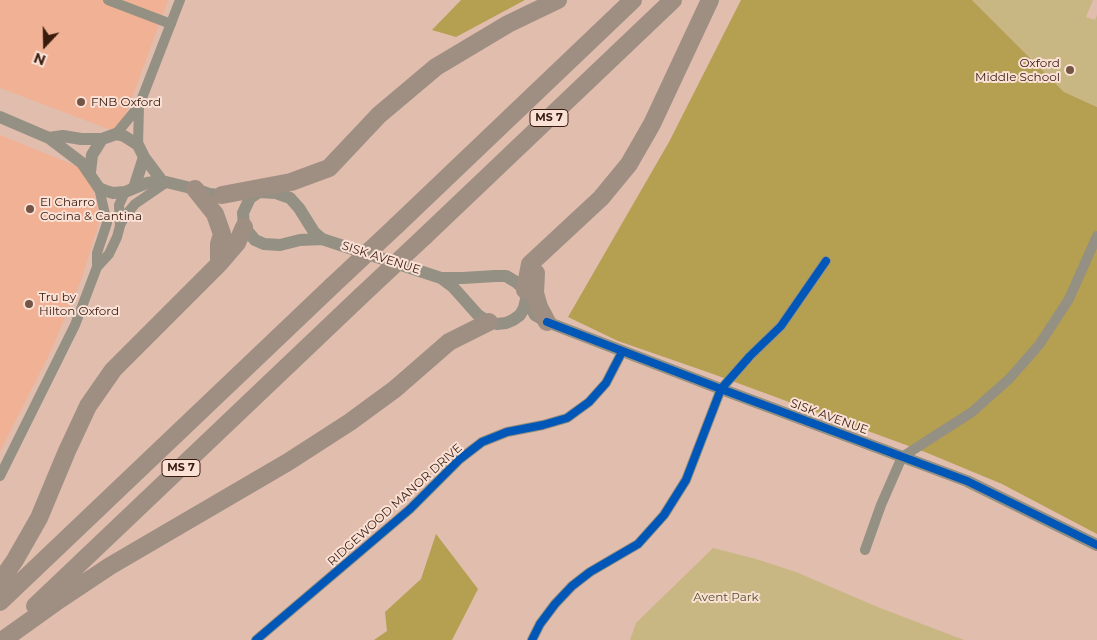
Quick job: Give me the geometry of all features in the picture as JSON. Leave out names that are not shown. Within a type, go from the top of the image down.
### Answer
[{"type":"highway","points":[[280,194],[300,189],[319,180],[379,115],[436,67],[508,24],[558,0]]},
{"type":"highway","name":"MS 7","points":[[0,602],[632,0]]},
{"type":"highway","name":"MS 7","points":[[2,639],[673,0]]},
{"type":"highway","points":[[526,294],[530,264],[601,198],[629,164],[652,124],[710,0]]},
{"type":"highway","points":[[218,264],[219,244],[222,234],[209,193],[291,182],[329,168]]},
{"type":"highway","points":[[0,582],[39,518],[66,451],[88,406],[112,370],[218,264],[236,243],[244,220]]},
{"type":"highway","points":[[541,253],[536,269],[535,293],[539,307],[548,322]]},
{"type":"highway","points":[[2,639],[110,566],[288,462],[342,427],[395,389],[449,342],[489,322]]},
{"type":"street","points":[[108,0],[171,24]]},
{"type":"street","points":[[49,138],[63,136],[81,139],[102,139],[116,134],[139,106],[180,0]]},
{"type":"street","points":[[139,106],[138,145],[144,157],[165,182]]},
{"type":"street","points":[[0,117],[49,138],[82,163],[90,172],[99,188],[107,223],[97,253],[96,268],[75,325],[0,476]]},
{"type":"street","points":[[116,134],[124,136],[138,145]]},
{"type":"street","points":[[90,172],[92,155],[102,139]]},
{"type":"street","points":[[120,226],[119,205],[129,190],[144,157]]},
{"type":"street","points":[[99,188],[113,193],[129,190],[147,183],[165,182],[209,193],[250,198],[259,192],[280,194],[290,198],[300,208],[314,232],[322,239]]},
{"type":"street","points":[[96,268],[109,254],[125,216],[136,204],[165,182]]},
{"type":"street","name":"SISK AVENUE","points":[[209,193],[244,220],[255,240],[272,245],[280,245],[300,240],[322,239],[441,278],[453,287],[478,315],[489,322],[498,324],[514,320],[548,322]]},
{"type":"street","points":[[244,220],[250,198]]},
{"type":"street","points":[[865,550],[881,505],[902,457],[972,412],[1021,366],[1039,344],[1069,299],[1097,236]]},
{"type":"street","points":[[532,640],[540,624],[554,604],[572,586],[590,572],[638,544],[664,515],[686,480],[721,389],[750,356],[781,326],[826,261]]},
{"type":"street","name":"SISK AVENUE","points":[[441,278],[506,276],[516,282],[526,294],[535,315],[548,322],[622,352],[967,481],[1097,545]]},
{"type":"street","points":[[514,320],[524,308],[526,294]]},
{"type":"street","name":"RIDGEWOOD MANOR DRIVE","points":[[256,640],[328,581],[396,521],[460,459],[482,442],[507,432],[567,418],[589,402],[606,383],[622,352]]},
{"type":"shaded area","points":[[0,0],[168,0],[119,133],[0,88]]},
{"type":"shaded area","points":[[461,0],[525,0],[456,37],[432,30]]},
{"type":"shaded area","points":[[741,0],[972,0],[1064,92],[1097,107],[1097,534],[1002,484],[925,452],[618,341],[568,317],[669,142]]},
{"type":"shaded area","points":[[0,135],[89,171],[100,220],[81,280],[49,355],[0,451]]},
{"type":"shaded area","points":[[436,534],[478,589],[452,640],[374,640],[387,631],[385,612],[421,579]]},
{"type":"green space","name":"Oxford Middle School","points":[[972,0],[1093,0],[1086,17],[1095,20],[1097,15],[1097,107],[1064,92]]},
{"type":"green space","name":"Avent Park","points":[[713,548],[796,572],[880,608],[964,640],[630,640],[636,623]]},
{"type":"cycle path","points":[[532,640],[540,624],[572,586],[590,572],[638,544],[664,515],[686,480],[721,389],[750,356],[781,326],[826,261]]},
{"type":"cycle path","points":[[547,322],[967,481],[1097,545]]},
{"type":"cycle path","points":[[256,640],[410,509],[460,459],[482,442],[507,432],[567,418],[589,402],[606,383],[622,352]]},
{"type":"place","name":"Oxford Middle School","points":[[1070,70]]},
{"type":"place","name":"FNB Oxford","points":[[81,102]]},
{"type":"place","name":"El Charro Cocina & Cantina","points":[[30,209]]},
{"type":"place","name":"Tru by Hilton Oxford","points":[[29,304]]}]
